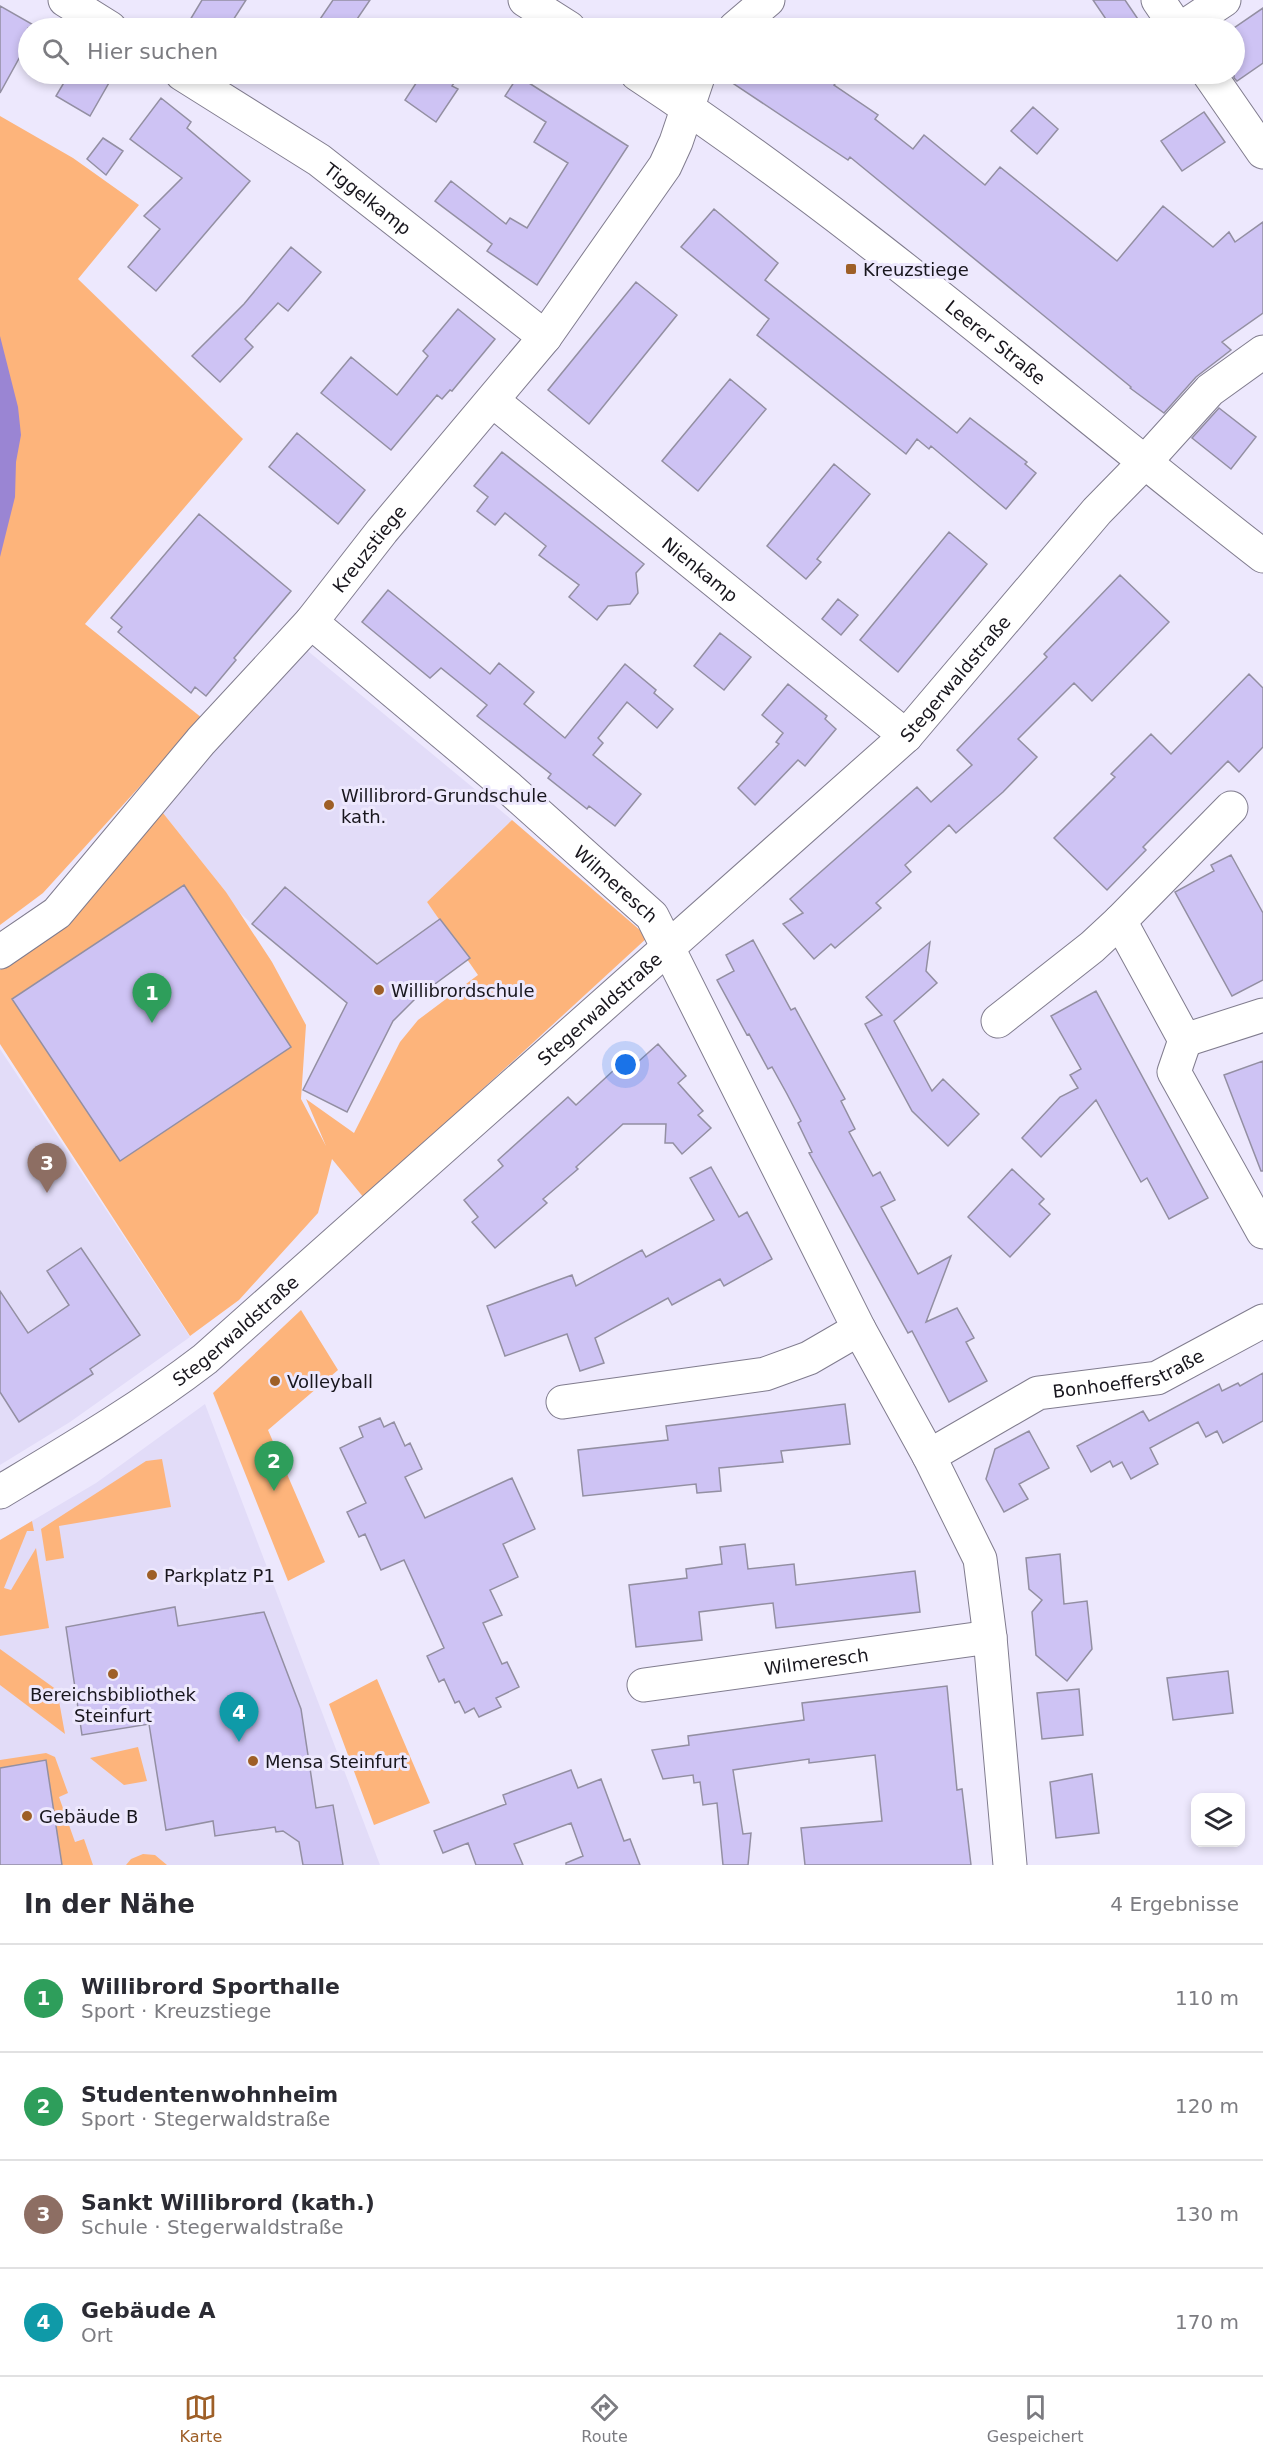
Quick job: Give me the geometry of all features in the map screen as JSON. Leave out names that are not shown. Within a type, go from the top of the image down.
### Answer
[{"type":"street","points":[[65,0],[94,18]]},
{"type":"street","points":[[525,0],[553,18]]},
{"type":"street","points":[[747,18],[768,0]]},
{"type":"street","points":[[1158,0],[1170,18]]},
{"type":"street","points":[[1197,18],[1224,0]]},
{"type":"street","name":"Tiggelkamp","points":[[198,84],[319,160],[545,337]]},
{"type":"street","name":"Leerer Straße","points":[[653,84],[687,106],[870,240],[1144,463],[1263,556]]},
{"type":"street","name":"Kreuzstiege","points":[[0,951],[57,913],[201,741],[311,622],[382,531],[545,337],[665,166],[676,142],[695,84]]},
{"type":"street","points":[[1216,84],[1263,152]]},
{"type":"street","name":"Stegerwaldstraße","points":[[0,1492],[82,1443],[157,1394],[205,1359],[906,736],[1097,511],[1210,390],[1263,352]]},
{"type":"street","name":"Nienkamp","points":[[493,401],[906,736]]},
{"type":"street","name":"Wilmeresch","points":[[311,622],[509,788],[652,916],[666,948],[859,1329],[929,1456],[980,1560],[990,1637],[1010,1865]]},
{"type":"street","points":[[998,1021],[1092,947],[1231,808]]},
{"type":"street","points":[[1120,921],[1185,1040],[1174,1072],[1259,1215]]},
{"type":"street","points":[[1185,1040],[1263,1015]]},
{"type":"street","name":"Bonhoefferstraße","points":[[929,1456],[1038,1393],[1157,1378],[1263,1321]]},
{"type":"street","points":[[563,1402],[765,1374],[809,1358],[859,1329]]},
{"type":"street","name":"Wilmeresch","points":[[644,1685],[990,1637]]},
{"type":"shaded area","points":[[0,116],[73,158],[139,205],[78,279],[243,439],[85,624],[202,718],[43,893],[0,925]]},
{"type":"shaded area","points":[[0,336],[18,407],[21,435],[16,462],[15,497],[0,557]]},
{"type":"shaded area","name":"Willibrord-Grundschule kath.","points":[[303,647],[512,820],[427,902],[440,919],[377,964],[285,887],[252,924],[236,909],[226,892],[159,808]]},
{"type":"shaded area","points":[[159,808],[226,892],[272,962],[306,1025],[301,1099],[326,1146],[306,1099],[354,1133],[400,1042],[418,1020],[478,975],[427,902],[512,820],[648,937],[364,1198],[332,1159],[318,1213],[239,1300],[190,1336],[0,1044],[0,970],[65,922]]},
{"type":"shaded area","points":[[0,1049],[190,1337],[70,1422],[0,1465]]},
{"type":"shaded area","points":[[301,1310],[338,1370],[268,1430],[325,1562],[288,1581],[213,1393]]},
{"type":"shaded area","points":[[205,1404],[380,1865],[0,1865],[0,1540],[96,1483]]},
{"type":"shaded area","points":[[162,1459],[171,1507],[59,1526],[64,1558],[46,1561],[41,1529],[146,1461]]},
{"type":"shaded area","points":[[32,1521],[34,1531],[27,1531],[4,1588],[11,1590],[36,1548],[49,1628],[0,1636],[0,1540]]},
{"type":"shaded area","points":[[0,1649],[57,1690],[65,1734],[0,1685]]},
{"type":"shaded area","points":[[377,1679],[430,1803],[374,1825],[329,1704]]},
{"type":"shaded area","points":[[138,1747],[147,1781],[124,1785],[90,1758]]},
{"type":"shaded area","points":[[46,1753],[55,1757],[68,1793],[59,1797],[75,1842],[84,1839],[93,1865],[62,1865],[46,1761],[0,1768],[0,1760]]},
{"type":"shaded area","points":[[143,1854],[155,1855],[167,1865],[126,1865],[131,1859]]},
{"type":"building","points":[[202,0],[246,0],[234,18],[191,18]]},
{"type":"building","points":[[333,0],[370,0],[358,18],[321,18]]},
{"type":"building","points":[[1093,0],[1125,0],[1137,18],[1105,18]]},
{"type":"building","points":[[0,6],[21,18],[18,18],[18,60],[0,93]]},
{"type":"building","points":[[1263,8],[1263,63],[1245,75],[1245,20]]},
{"type":"building","points":[[63,84],[108,84],[90,116],[56,96]]},
{"type":"building","points":[[415,84],[453,84],[452,86],[458,89],[436,122],[405,100]]},
{"type":"building","points":[[513,84],[531,84],[628,146],[537,285],[487,251],[492,244],[435,201],[451,181],[506,224],[510,218],[527,228],[568,163],[534,142],[546,122],[505,96]]},
{"type":"building","points":[[734,84],[835,84],[878,115],[875,119],[913,149],[924,135],[985,185],[1000,167],[1117,261],[1163,206],[1213,247],[1229,232],[1235,242],[1263,222],[1263,313],[1222,342],[1231,350],[1196,377],[1164,413],[1130,388],[850,157],[848,160]]},
{"type":"building","points":[[161,98],[191,122],[187,128],[250,181],[156,291],[128,267],[160,229],[144,216],[182,178],[130,139]]},
{"type":"building","points":[[1033,107],[1058,129],[1037,154],[1011,131]]},
{"type":"building","points":[[1204,112],[1225,142],[1182,171],[1161,141]]},
{"type":"building","points":[[103,138],[123,151],[106,175],[87,159]]},
{"type":"building","points":[[714,209],[778,263],[765,280],[957,433],[970,418],[1027,462],[1025,464],[1036,473],[1006,509],[931,446],[929,449],[917,439],[906,454],[757,335],[769,319],[681,247]]},
{"type":"building","points":[[291,247],[321,272],[288,311],[278,303],[245,339],[253,347],[220,382],[192,356],[244,304]]},
{"type":"building","points":[[636,282],[677,315],[589,424],[548,390]]},
{"type":"building","points":[[458,309],[495,339],[452,391],[450,390],[442,399],[437,395],[391,450],[321,393],[351,357],[397,395],[428,356],[423,351]]},
{"type":"building","points":[[730,379],[766,409],[698,491],[662,461]]},
{"type":"building","points":[[1219,408],[1256,437],[1231,469],[1192,438]]},
{"type":"building","points":[[297,433],[365,490],[338,524],[269,467]]},
{"type":"building","points":[[502,452],[644,564],[636,573],[638,593],[630,604],[608,606],[597,620],[569,597],[579,585],[539,555],[546,546],[505,513],[495,525],[477,511],[488,497],[474,486]]},
{"type":"building","points":[[834,464],[870,494],[817,559],[821,562],[806,579],[767,546]]},
{"type":"building","points":[[199,514],[291,591],[234,658],[236,660],[206,696],[195,687],[191,693],[118,632],[122,627],[111,618]]},
{"type":"building","points":[[949,532],[987,564],[898,672],[860,640]]},
{"type":"building","points":[[1120,575],[1169,622],[1092,701],[1074,683],[1018,739],[1037,757],[1003,792],[956,833],[949,825],[905,865],[911,872],[876,903],[881,908],[835,948],[831,944],[814,959],[783,924],[803,913],[790,899],[917,787],[931,802],[972,765],[957,750],[1047,657],[1044,654]]},
{"type":"building","points":[[388,590],[490,674],[499,663],[534,692],[524,704],[565,738],[625,664],[656,690],[654,693],[673,709],[657,728],[627,702],[598,738],[603,743],[593,755],[641,794],[615,826],[589,806],[587,809],[548,778],[551,774],[477,716],[487,705],[441,668],[430,678],[362,622]]},
{"type":"building","points":[[838,599],[858,615],[841,635],[822,619]]},
{"type":"building","points":[[720,633],[751,657],[724,690],[694,666]]},
{"type":"building","points":[[1249,674],[1263,688],[1263,747],[1239,772],[1228,761],[1143,847],[1146,850],[1107,890],[1054,838],[1115,777],[1111,774],[1151,734],[1171,754]]},
{"type":"building","points":[[788,684],[827,716],[825,719],[836,729],[805,766],[798,760],[755,805],[738,788],[779,744],[776,742],[783,733],[762,715]]},
{"type":"building","points":[[1231,855],[1263,913],[1263,980],[1232,996],[1175,892],[1214,871],[1211,865]]},
{"type":"building","points":[[184,885],[291,1047],[120,1161],[12,999]]},
{"type":"building","name":"Willibrordschule","points":[[285,887],[377,964],[440,919],[470,958],[416,998],[393,1021],[347,1112],[303,1090],[347,1003],[252,924]]},
{"type":"building","points":[[753,940],[791,1010],[795,1008],[845,1099],[841,1101],[855,1129],[849,1132],[873,1176],[880,1172],[895,1200],[881,1207],[918,1274],[951,1256],[926,1322],[957,1308],[974,1338],[966,1342],[987,1381],[949,1402],[912,1331],[908,1333],[809,1153],[812,1152],[798,1123],[801,1121],[787,1094],[772,1067],[768,1069],[749,1034],[747,1035],[717,980],[734,971],[726,955]]},
{"type":"building","points":[[930,942],[926,971],[937,983],[894,1021],[932,1091],[943,1079],[979,1114],[948,1146],[912,1111],[865,1024],[882,1015],[866,997]]},
{"type":"building","points":[[1096,991],[1208,1198],[1169,1219],[1147,1178],[1141,1182],[1096,1100],[1041,1157],[1022,1138],[1060,1097],[1078,1088],[1070,1075],[1081,1069],[1051,1016]]},
{"type":"building","points":[[658,1044],[686,1076],[678,1083],[703,1111],[698,1115],[711,1128],[682,1154],[673,1143],[665,1143],[666,1124],[623,1124],[576,1167],[578,1169],[543,1199],[547,1203],[495,1248],[472,1222],[478,1217],[464,1200],[503,1166],[498,1160],[568,1097],[576,1105],[614,1070],[621,1077]]},
{"type":"building","points":[[1263,1061],[1263,1171],[1261,1171],[1224,1075]]},
{"type":"building","points":[[711,1167],[739,1217],[747,1212],[772,1259],[724,1286],[720,1279],[672,1305],[668,1298],[595,1338],[604,1363],[580,1371],[567,1334],[505,1356],[487,1306],[572,1275],[576,1286],[642,1250],[646,1257],[714,1220],[690,1178]]},
{"type":"building","points":[[1012,1169],[1044,1199],[1039,1204],[1050,1214],[1010,1257],[968,1217]]},
{"type":"building","points":[[81,1248],[140,1335],[90,1369],[93,1374],[19,1422],[0,1392],[0,1291],[28,1333],[69,1305],[47,1271]]},
{"type":"building","points":[[1263,1373],[1263,1421],[1223,1443],[1217,1431],[1206,1437],[1198,1422],[1150,1448],[1158,1464],[1131,1479],[1122,1462],[1113,1467],[1110,1461],[1091,1472],[1077,1446],[1143,1411],[1149,1421],[1219,1384],[1222,1391],[1238,1383],[1240,1386]]},
{"type":"building","points":[[845,1404],[850,1444],[781,1451],[783,1462],[719,1468],[721,1491],[697,1493],[696,1484],[583,1496],[578,1450],[668,1440],[666,1426]]},
{"type":"building","points":[[380,1418],[384,1427],[394,1422],[405,1446],[410,1443],[422,1469],[405,1477],[425,1518],[512,1478],[535,1529],[503,1544],[518,1577],[490,1590],[502,1615],[483,1623],[502,1664],[507,1662],[519,1687],[496,1698],[501,1707],[479,1717],[474,1708],[465,1713],[459,1701],[455,1703],[444,1679],[439,1682],[427,1656],[444,1648],[404,1560],[381,1570],[365,1534],[359,1537],[347,1512],[366,1503],[340,1448],[363,1437],[359,1427]]},
{"type":"building","points":[[1029,1431],[1049,1468],[1019,1484],[1028,1499],[1004,1512],[986,1479],[995,1449]]},
{"type":"building","points":[[745,1544],[748,1569],[794,1564],[796,1585],[915,1571],[920,1612],[776,1628],[773,1603],[699,1612],[702,1640],[636,1647],[629,1585],[687,1578],[686,1569],[722,1564],[720,1547]]},
{"type":"building","points":[[1060,1554],[1064,1604],[1087,1601],[1092,1649],[1067,1681],[1036,1655],[1032,1612],[1042,1600],[1029,1589],[1026,1558]]},
{"type":"building","points":[[175,1607],[178,1626],[264,1612],[301,1709],[316,1808],[333,1805],[343,1865],[303,1865],[299,1842],[283,1831],[276,1832],[275,1827],[215,1836],[213,1821],[166,1830],[149,1724],[82,1735],[66,1627]]},
{"type":"building","points":[[1228,1671],[1233,1713],[1173,1720],[1167,1678]]},
{"type":"building","points":[[947,1686],[957,1790],[962,1789],[971,1865],[805,1865],[801,1828],[882,1821],[875,1755],[809,1763],[809,1759],[733,1770],[743,1834],[751,1833],[748,1865],[723,1865],[717,1803],[703,1805],[700,1782],[694,1783],[693,1775],[663,1779],[652,1750],[689,1745],[688,1736],[804,1720],[802,1703]]},
{"type":"building","points":[[1079,1689],[1083,1735],[1042,1739],[1037,1693]]},
{"type":"building","name":"Gebäude B","points":[[46,1760],[62,1865],[0,1865],[0,1768]]},
{"type":"building","points":[[571,1770],[578,1788],[601,1779],[624,1841],[630,1839],[640,1865],[566,1865],[583,1856],[571,1823],[514,1844],[523,1865],[476,1865],[468,1843],[443,1853],[434,1831],[506,1804],[503,1795]]},
{"type":"building","points":[[1092,1774],[1099,1833],[1056,1838],[1050,1782]]},
{"type":"place","name":"Kreuzstiege","points":[[851,269]]},
{"type":"place","name":"Willibrord-Grundschule kath.","points":[[329,805]]},
{"type":"place","name":"Willibrordschule","points":[[379,990]]},
{"type":"place","name":"Willibrord Sporthalle","points":[[152,1023]]},
{"type":"place","name":"Sankt Willibrord (kath.)","points":[[47,1193]]},
{"type":"place","name":"Volleyball","points":[[275,1381]]},
{"type":"place","name":"Studentenwohnheim","points":[[274,1491]]},
{"type":"place","name":"Parkplatz P1","points":[[152,1575]]},
{"type":"place","name":"Bereichsbibliothek Steinfurt","points":[[113,1674]]},
{"type":"place","name":"Gebäude A","points":[[239,1742]]},
{"type":"place","name":"Mensa Steinfurt","points":[[253,1761]]},
{"type":"place","name":"Gebäude B","points":[[27,1816]]}]
